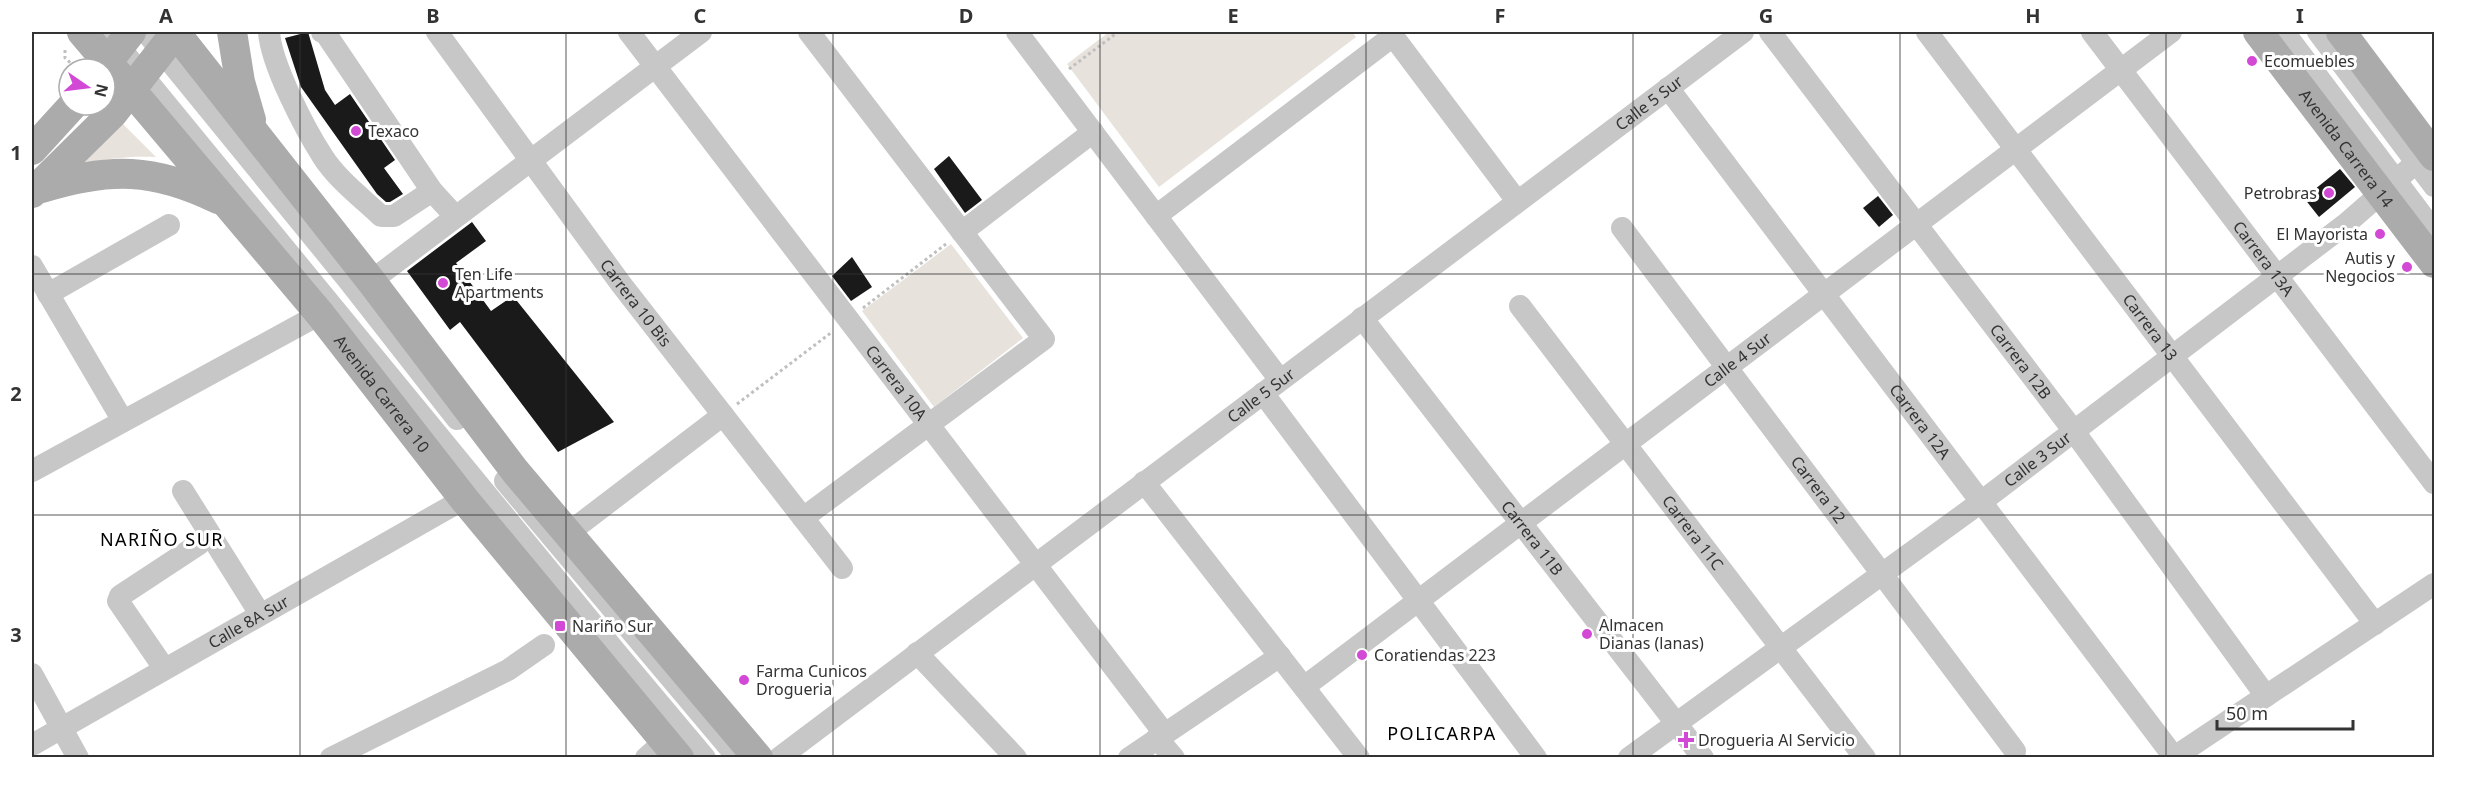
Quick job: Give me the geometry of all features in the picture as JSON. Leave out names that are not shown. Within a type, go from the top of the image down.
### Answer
[{"type":"main road","name":"Avenida Carrera 10","points":[[82,32],[113,48],[226,203],[320,314],[663,752]]},
{"type":"main road","points":[[232,32],[240,82],[257,137]]},
{"type":"main road","name":"Avenida Carrera 14","points":[[2258,32],[2389,187],[2434,263]]},
{"type":"main road","points":[[2341,32],[2429,154]]},
{"type":"main road","points":[[34,191],[93,135],[137,83],[167,36],[257,137],[567,534],[759,758]]},
{"type":"main road","points":[[32,150],[62,117]]},
{"type":"main road","points":[[34,191],[62,182],[101,174],[149,174],[181,183],[226,203]]},
{"type":"street","points":[[269,32],[270,45],[288,92],[323,158],[381,216],[394,216],[432,191]]},
{"type":"street","points":[[322,32],[326,34],[374,102],[432,191],[455,216]]},
{"type":"street","name":"Carrera 10 Bis","points":[[437,32],[621,284],[842,568]]},
{"type":"street","name":"Carrera 10A","points":[[629,32],[1036,564],[1161,735],[1174,758]]},
{"type":"street","points":[[371,281],[701,32]]},
{"type":"street","points":[[803,518],[1044,339],[809,32]]},
{"type":"street","points":[[1017,32],[1156,216],[1418,600],[1536,758]]},
{"type":"street","name":"Calle 5 Sur","points":[[779,758],[1743,32]]},
{"type":"street","name":"Carrera 12B","points":[[1770,32],[2073,430],[2266,696]]},
{"type":"street","name":"Carrera 13","points":[[1927,32],[2375,624]]},
{"type":"street","name":"Carrera 13A","points":[[2092,32],[2434,483]]},
{"type":"street","name":"Calle 4 Sur","points":[[1304,687],[2171,32]]},
{"type":"street","points":[[2283,32],[2389,187],[2434,231]]},
{"type":"street","points":[[2318,32],[2429,154],[2434,186]]},
{"type":"street","points":[[1156,216],[1392,34],[1517,201]]},
{"type":"street","points":[[167,36],[349,281],[524,505],[738,758]]},
{"type":"street","points":[[137,83],[705,758]]},
{"type":"street","name":"Carrera 12A","points":[[1668,88],[2173,757]]},
{"type":"street","points":[[962,232],[1093,132]]},
{"type":"street","name":"Calle 3 Sur","points":[[1629,758],[1981,502],[2347,223],[2429,154]]},
{"type":"street","points":[[293,183],[323,158]]},
{"type":"street","points":[[48,294],[169,225]]},
{"type":"street","name":"Carrera 12","points":[[1622,228],[2015,751]]},
{"type":"street","points":[[32,266],[123,421]]},
{"type":"street","name":"Carrera 11C","points":[[1520,306],[1865,758]]},
{"type":"street","points":[[32,471],[320,314]]},
{"type":"street","name":"Carrera 11B","points":[[1362,318],[1703,758]]},
{"type":"street","points":[[567,534],[723,415]]},
{"type":"street","points":[[1144,483],[1359,758]]},
{"type":"street","points":[[183,491],[260,614]]},
{"type":"street","name":"Calle 8A Sur","points":[[32,745],[464,499]]},
{"type":"street","points":[[164,668],[118,601],[120,596],[199,544]]},
{"type":"street","points":[[2173,757],[2434,584]]},
{"type":"street","points":[[331,758],[508,670],[544,645]]},
{"type":"street","points":[[917,653],[1016,758]]},
{"type":"street","points":[[1129,758],[1280,656]]},
{"type":"street","points":[[32,674],[78,758]]},
{"type":"path","points":[[1054,81],[1118,32]]},
{"type":"shaded area","points":[[1109,32],[1352,32],[1356,37],[1159,187],[1067,64]]},
{"type":"shaded area","points":[[121,122],[156,157],[118,158],[80,166]]},
{"type":"shaded area","points":[[951,244],[1023,338],[934,407],[862,311]]},
{"type":"building","name":"Texaco","points":[[308,32],[325,90],[335,105],[350,94],[395,160],[384,168],[403,194],[390,202],[386,202],[377,194],[301,87],[285,38]]},
{"type":"building","points":[[949,156],[982,200],[965,213],[934,169]]},
{"type":"building","name":"Petrobras","points":[[2340,169],[2355,187],[2319,217],[2304,198]]},
{"type":"building","points":[[1878,196],[1893,215],[1879,227],[1863,208]]},
{"type":"building","points":[[472,222],[486,241],[456,263],[491,311],[513,296],[614,422],[558,452],[460,322],[450,330],[407,271]]},
{"type":"building","points":[[852,257],[872,287],[851,301],[832,276]]},
{"type":"place","name":"Ecomuebles","points":[[2252,61]]},
{"type":"place","name":"Texaco","points":[[356,131]]},
{"type":"place","name":"Petrobras","points":[[2329,193]]},
{"type":"place","name":"El Mayorista","points":[[2380,234]]},
{"type":"place","name":"Autis y Negocios","points":[[2407,267]]},
{"type":"place","name":"Ten Life Apartments","points":[[443,283]]},
{"type":"place","name":"Nariño Sur","points":[[560,626]]},
{"type":"place","name":"Almacen Dianas (lanas)","points":[[1587,634]]},
{"type":"place","name":"Coratiendas 223","points":[[1362,655]]},
{"type":"place","name":"Farma Cunicos Drogueria","points":[[744,680]]},
{"type":"place","name":"Drogueria Al Servicio","points":[[1686,740]]},
{"type":"district","name":"NARIÑO SUR","points":[[162,539]]},
{"type":"district","name":"POLICARPA","points":[[1442,733]]}]
